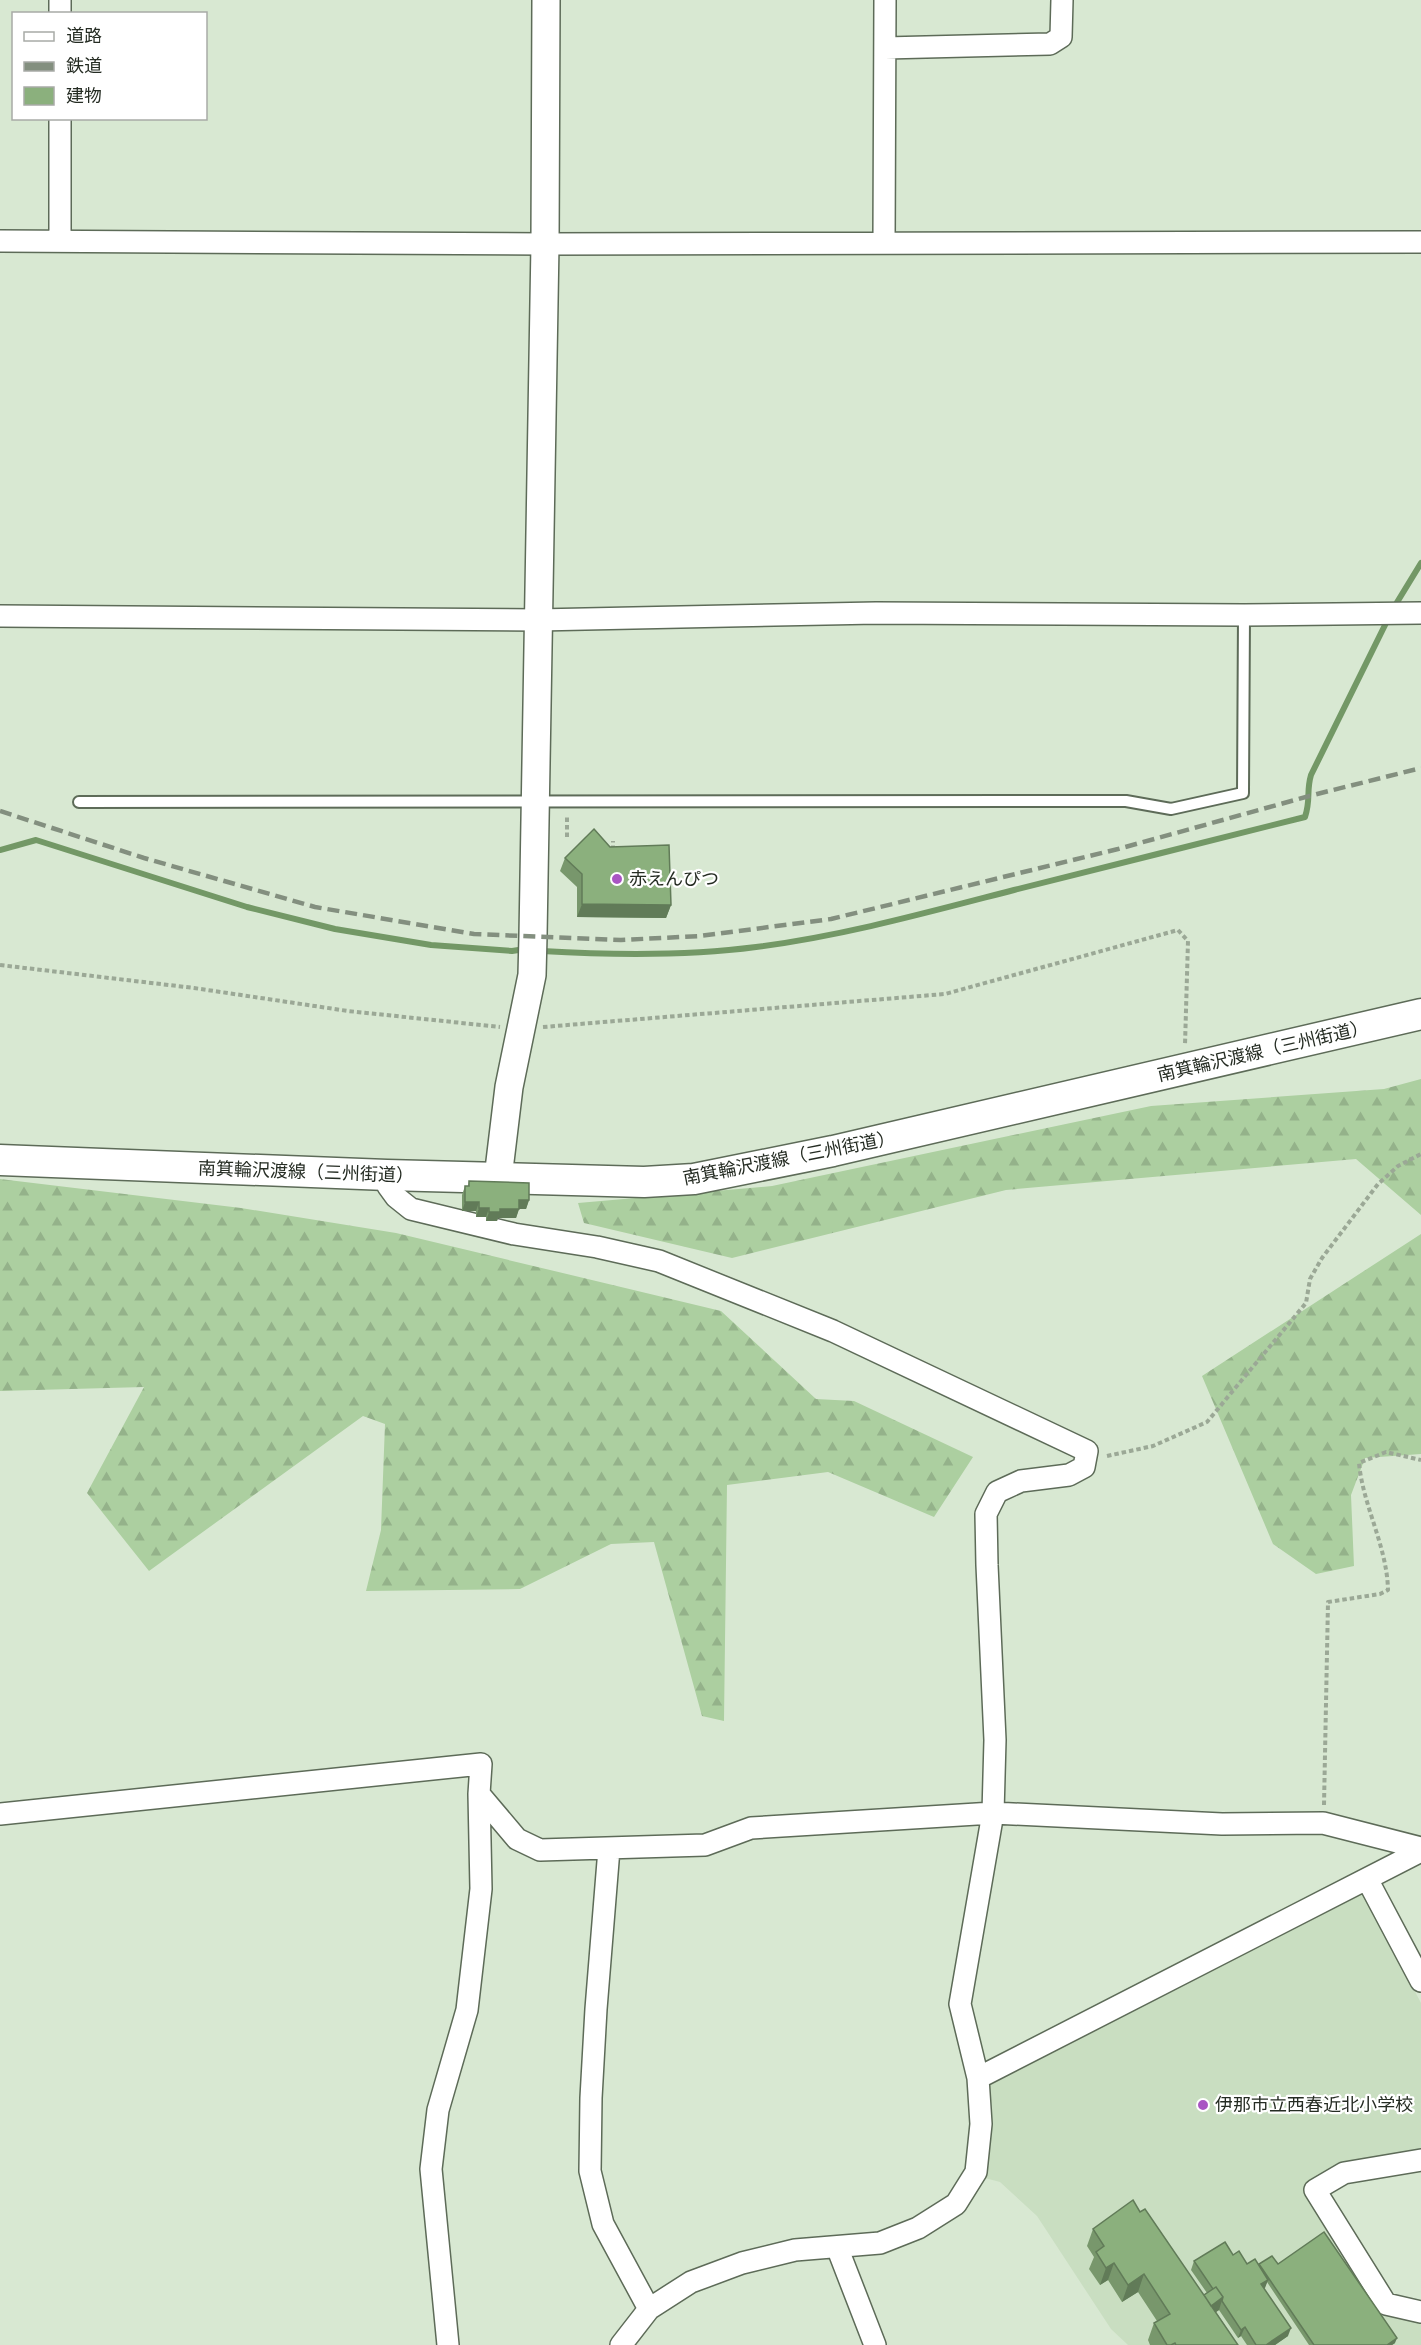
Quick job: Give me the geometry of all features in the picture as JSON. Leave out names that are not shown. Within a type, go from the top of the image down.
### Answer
[{"type":"main road","name":"南箕輪沢渡線（三州街道）","points":[[0,1160],[387,1176],[644,1182],[694,1179],[833,1151],[1421,1014]]},
{"type":"street","points":[[498,1178],[509,1087],[532,975],[537,803],[546,0]]},
{"type":"street","points":[[884,242],[885,0]]},
{"type":"street","points":[[885,48],[1050,44],[1061,37],[1062,0]]},
{"type":"street","points":[[60,120],[60,241]]},
{"type":"street","points":[[0,241],[545,244],[1421,243]]},
{"type":"street","points":[[0,616],[538,620],[876,613],[1244,615],[1421,613]]},
{"type":"street","points":[[387,1176],[388,1186],[396,1197],[411,1209],[514,1234],[597,1247],[659,1261],[833,1331],[1087,1451],[1084,1467],[1069,1475],[1022,1481],[997,1492],[987,1514],[987,1565],[995,1740],[993,1813],[960,2004],[978,2078],[981,2124],[976,2172],[956,2204],[918,2228],[880,2243],[795,2250],[742,2263],[691,2282],[649,2308],[621,2345]]},
{"type":"street","points":[[0,1814],[482,1764],[479,1794],[481,1889],[467,2010],[438,2110],[431,2169],[448,2345]]},
{"type":"street","points":[[479,1794],[517,1839],[540,1850],[705,1845],[751,1828],[993,1813],[1221,1824],[1323,1823],[1421,1849]]},
{"type":"street","points":[[609,1849],[596,2009],[590,2171],[603,2223],[649,2308]]},
{"type":"street","points":[[978,2078],[1367,1880],[1421,1849]]},
{"type":"street","points":[[1367,1880],[1421,1982]]},
{"type":"street","points":[[1421,2160],[1344,2173],[1315,2190],[1386,2304],[1421,2312]]},
{"type":"street","points":[[837,2247],[875,2345]]},
{"type":"lane","points":[[79,801],[567,803],[1125,801],[1171,809],[1243,793],[1244,615]]},
{"type":"path","points":[[567,803],[567,837]]},
{"type":"path","points":[[613,841],[613,860]]},
{"type":"path","points":[[0,965],[194,988],[348,1011],[520,1029],[945,994],[1178,930],[1188,941],[1185,1070]]},
{"type":"path","points":[[1085,1460],[1153,1446],[1207,1422],[1306,1303],[1310,1278],[1322,1258],[1378,1184],[1398,1166],[1421,1154]]},
{"type":"path","points":[[1323,1823],[1328,1602],[1380,1594],[1388,1590],[1387,1570],[1360,1480],[1359,1463],[1386,1452],[1421,1460]]},
{"type":"shaded area","name":"伊那市立西春近北小学校","points":[[1363,1892],[1421,2003],[1421,2153],[1306,2185],[1378,2308],[1418,2318],[1421,2323],[1421,2345],[1128,2345],[1111,2329],[1037,2216],[1000,2182],[981,2177],[983,2085]]},
{"type":"green space","points":[[1421,1079],[1421,1215],[1356,1159],[1006,1190],[732,1258],[584,1223],[578,1203],[772,1186],[1151,1106],[1384,1089]]},
{"type":"green space","points":[[0,1179],[241,1208],[396,1233],[721,1311],[816,1399],[854,1401],[973,1457],[934,1517],[828,1472],[727,1485],[724,1721],[702,1716],[654,1542],[611,1544],[520,1589],[366,1591],[381,1530],[385,1424],[363,1416],[149,1571],[87,1493],[144,1387],[0,1391]]},
{"type":"green space","points":[[1421,1234],[1421,1454],[1365,1458],[1351,1495],[1354,1566],[1316,1574],[1273,1544],[1202,1376]]},
{"type":"building","name":"赤えんぴつ","points":[[594,829],[610,847],[669,845],[671,905],[582,904],[582,874],[565,858]]},
{"type":"building","points":[[469,1181],[529,1183],[529,1200],[519,1200],[519,1209],[500,1209],[500,1212],[489,1212],[489,1208],[479,1208],[479,1202],[465,1202],[465,1186],[469,1186]]},
{"type":"building","points":[[1133,2200],[1140,2212],[1145,2209],[1238,2345],[1176,2345],[1175,2343],[1167,2345],[1154,2323],[1170,2314],[1144,2274],[1128,2285],[1114,2263],[1106,2268],[1096,2252],[1104,2246],[1093,2229]]},
{"type":"building","points":[[1324,2232],[1397,2338],[1387,2345],[1314,2345],[1259,2264],[1272,2256],[1278,2264]]},
{"type":"building","points":[[1225,2242],[1233,2255],[1239,2251],[1247,2264],[1255,2259],[1268,2280],[1261,2284],[1291,2328],[1266,2345],[1256,2345],[1245,2327],[1241,2330],[1222,2301],[1223,2297],[1216,2287],[1213,2289],[1194,2261]]},
{"type":"building","points":[[1216,2287],[1223,2297],[1211,2306],[1204,2295]]},
{"type":"waterway","points":[[1396,604],[1421,563]]},
{"type":"waterway","points":[[542,951],[622,954],[676,953],[730,950],[821,937],[886,923],[1305,817],[1311,775],[1387,621]]},
{"type":"waterway","points":[[0,850],[36,840],[247,907],[335,929],[431,945],[512,951],[525,949]]},
{"type":"railway","points":[[0,811],[144,858],[315,907],[474,934],[621,940],[700,936],[831,919],[1118,849],[1313,795],[1421,768]]},
{"type":"place","name":"赤えんぴつ","points":[[617,879]]},
{"type":"place","name":"伊那市立西春近北小学校","points":[[1203,2105]]}]
